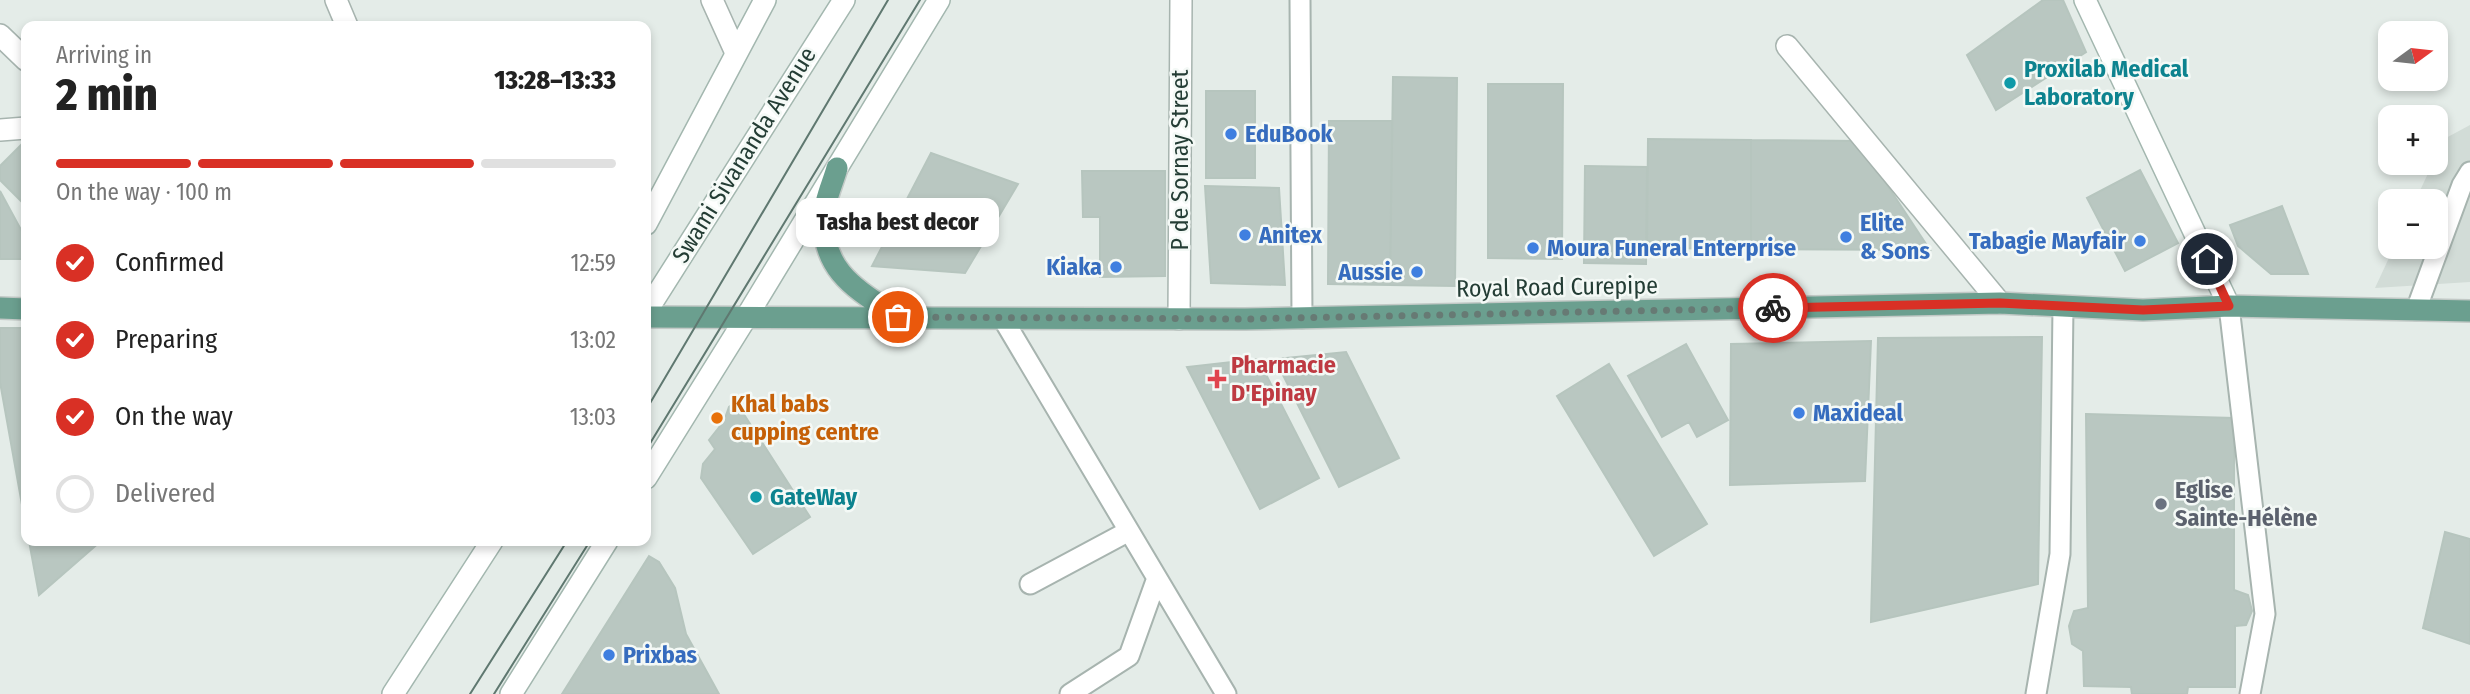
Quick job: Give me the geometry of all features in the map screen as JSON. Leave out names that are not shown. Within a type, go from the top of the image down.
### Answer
[{"type":"main road","points":[[837,168],[824,215],[827,244],[836,269],[853,286],[898,317]]},
{"type":"main road","name":"Royal Road Curepipe","points":[[651,314],[1179,320],[2000,303],[2143,310],[2229,306],[2470,311]]},
{"type":"main road","points":[[0,308],[21,309]]},
{"type":"street","points":[[337,0],[345,21]]},
{"type":"street","points":[[712,0],[736,53]]},
{"type":"street","points":[[651,214],[765,0]]},
{"type":"street","name":"Swami Sivananda Avenue","points":[[651,306],[844,0]]},
{"type":"street","points":[[651,470],[939,0]]},
{"type":"street","name":"P de Sornay Street","points":[[1179,320],[1181,0]]},
{"type":"street","points":[[2085,0],[2229,306]]},
{"type":"street","points":[[0,35],[21,55]]},
{"type":"street","points":[[1787,46],[2000,303]]},
{"type":"street","points":[[0,130],[21,128]]},
{"type":"street","points":[[393,694],[489,546]]},
{"type":"street","points":[[511,694],[604,546]]},
{"type":"lane","points":[[1300,0],[1302,318]]},
{"type":"lane","points":[[2416,310],[2462,185],[2470,173]]},
{"type":"lane","points":[[2036,694],[2060,554],[2063,306]]},
{"type":"lane","points":[[2229,306],[2265,614],[2250,694]]},
{"type":"lane","points":[[1003,318],[1226,694]]},
{"type":"lane","points":[[1030,584],[1129,531]]},
{"type":"lane","points":[[1070,694],[1129,656],[1157,578]]},
{"type":"shaded area","points":[[2470,125],[2470,282],[2375,288],[2388,259],[2448,259],[2448,189],[2421,189],[2427,175],[2448,175],[2448,137]]},
{"type":"building","name":"Proxilab Medical Laboratory","points":[[2043,0],[2063,0],[2086,52],[1996,110],[1967,55]]},
{"type":"building","points":[[1393,77],[1457,78],[1455,286],[1390,285]]},
{"type":"building","points":[[1488,84],[1563,84],[1562,259],[1488,258]]},
{"type":"building","name":"EduBook","points":[[1206,91],[1255,91],[1255,178],[1206,178]]},
{"type":"building","points":[[1329,121],[1392,121],[1390,285],[1328,284]]},
{"type":"building","points":[[1648,139],[1751,140],[1751,249],[1647,248]]},
{"type":"building","points":[[1751,140],[1858,141],[1930,250],[1751,249]]},
{"type":"building","points":[[21,145],[21,201],[0,180],[0,166]]},
{"type":"building","points":[[931,153],[1018,184],[965,273],[872,266]]},
{"type":"building","points":[[1585,166],[1647,167],[1646,264],[1584,263]]},
{"type":"building","points":[[2140,170],[2178,243],[2125,271],[2087,198]]},
{"type":"building","points":[[1082,171],[1165,171],[1165,276],[1100,277],[1100,217],[1083,217]]},
{"type":"building","name":"Anitex","points":[[1205,186],[1279,188],[1285,285],[1211,283]]},
{"type":"building","points":[[0,191],[21,230],[21,259],[0,259]]},
{"type":"building","points":[[2282,206],[2308,274],[2271,274],[2238,246],[2230,225]]},
{"type":"building","points":[[0,328],[21,328],[21,499],[0,382]]},
{"type":"building","points":[[2042,337],[2038,584],[1871,622],[1878,338]]},
{"type":"building","name":"Maxideal","points":[[1871,341],[1865,481],[1730,485],[1731,344]]},
{"type":"building","points":[[1686,344],[1728,420],[1697,437],[1689,422],[1662,437],[1628,376]]},
{"type":"building","points":[[1346,352],[1399,458],[1339,487],[1275,359]]},
{"type":"building","points":[[1258,359],[1319,478],[1260,509],[1187,367]]},
{"type":"building","points":[[1609,364],[1707,524],[1654,556],[1557,396]]},
{"type":"building","name":"GateWay","points":[[736,402],[810,517],[753,554],[701,478],[703,464],[715,449],[709,440],[724,421],[729,407]]},
{"type":"building","name":"Eglise Sainte-Hélène","points":[[2086,414],[2234,418],[2234,590],[2248,595],[2252,611],[2246,625],[2235,626],[2235,687],[2188,687],[2187,694],[2132,694],[2131,687],[2084,686],[2083,651],[2072,644],[2069,626],[2074,611],[2088,608]]},
{"type":"building","points":[[2445,532],[2470,539],[2470,644],[2423,628]]},
{"type":"building","points":[[30,546],[95,546],[39,595]]},
{"type":"building","points":[[649,556],[659,562],[675,588],[686,634],[719,694],[562,694]]},
{"type":"tram line","points":[[651,402],[888,0]]},
{"type":"tram line","points":[[651,442],[920,0]]},
{"type":"tram line","points":[[470,694],[564,546]]},
{"type":"tram line","points":[[494,694],[587,546]]},
{"type":"way so far","points":[[898,317],[1179,320],[1773,308]]},
{"type":"place","name":"Proxilab Medical Laboratory","points":[[2010,83]]},
{"type":"place","name":"EduBook","points":[[1231,134]]},
{"type":"place","name":"Anitex","points":[[1245,235]]},
{"type":"place","name":"Elite & Sons","points":[[1846,237]]},
{"type":"place","name":"Tabagie Mayfair","points":[[2140,241]]},
{"type":"place","name":"Moura Funeral Enterprise","points":[[1533,248]]},
{"type":"place","name":"Kiaka","points":[[1116,267]]},
{"type":"place","name":"Aussie","points":[[1417,272]]},
{"type":"place","name":"Tasha best decor","points":[[898,317]]},
{"type":"place","name":"Pharmacie D'Epinay","points":[[1217,379]]},
{"type":"place","name":"Maxideal","points":[[1799,413]]},
{"type":"place","name":"Khal babs cupping centre","points":[[717,418]]},
{"type":"place","name":"GateWay","points":[[756,497]]},
{"type":"place","name":"Eglise Sainte-Hélène","points":[[2161,504]]},
{"type":"place","name":"Prixbas","points":[[609,655]]},
{"type":"route","points":[[1773,308],[2000,303],[2143,310],[2229,306],[2207,259]]}]
